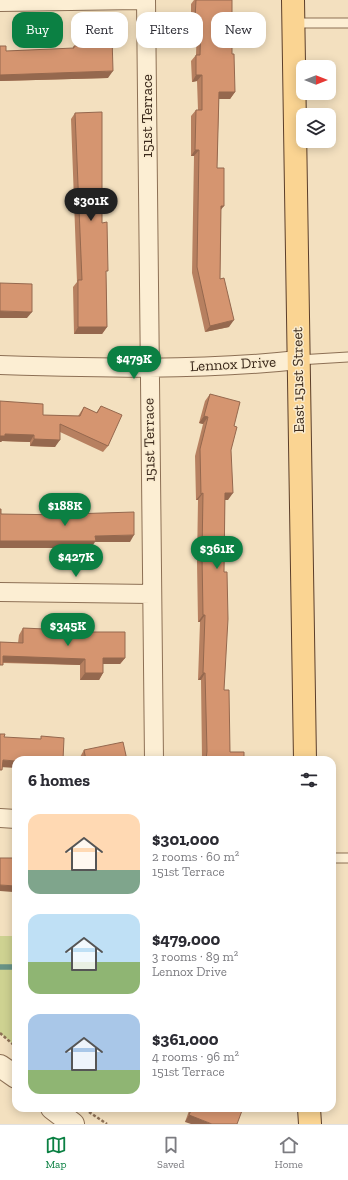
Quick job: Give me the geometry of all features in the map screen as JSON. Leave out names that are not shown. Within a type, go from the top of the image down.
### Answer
[{"type":"main road","name":"East 151st Street","points":[[293,0],[305,756]]},
{"type":"main road","points":[[309,1112],[310,1124]]},
{"type":"street","points":[[0,2],[140,0]]},
{"type":"street","name":"151st Terrace","points":[[146,0],[148,367],[154,756]]},
{"type":"street","name":"Lennox Drive","points":[[0,365],[148,367],[254,366],[298,360]]},
{"type":"street","points":[[0,592],[151,594]]},
{"type":"street","points":[[0,818],[12,819]]},
{"type":"street","points":[[0,1066],[12,1074]]},
{"type":"street","points":[[57,1112],[73,1124]]},
{"type":"lane","points":[[294,23],[348,23]]},
{"type":"lane","points":[[298,360],[348,357]]},
{"type":"lane","points":[[336,858],[348,858]]},
{"type":"path","points":[[0,1032],[12,1043]]},
{"type":"path","points":[[89,1112],[107,1124]]},
{"type":"green space","points":[[0,936],[12,936],[12,1044],[0,1033]]},
{"type":"building","points":[[196,0],[232,0],[232,12],[211,12],[211,48],[232,48],[232,54],[234,54],[235,92],[219,92],[217,168],[224,168],[224,206],[221,206],[220,279],[224,278],[234,320],[210,326],[197,267],[199,150],[195,150],[196,110],[202,110],[202,75],[196,75],[196,55],[200,55],[200,48],[203,48],[203,12],[195,12]]},
{"type":"building","points":[[0,46],[6,46],[6,51],[112,48],[113,71],[0,75]]},
{"type":"building","points":[[102,112],[102,223],[107,222],[107,327],[78,327],[78,280],[82,280],[75,113]]},
{"type":"building","points":[[0,283],[32,284],[32,312],[0,311]]},
{"type":"building","points":[[210,394],[240,402],[234,426],[237,427],[231,450],[233,493],[225,493],[224,572],[227,572],[228,619],[224,690],[229,690],[230,752],[244,752],[244,756],[206,756],[205,673],[203,673],[205,615],[203,615],[202,555],[203,493],[201,494],[200,449],[208,417],[204,416]]},
{"type":"building","points":[[0,401],[43,404],[43,415],[80,416],[84,407],[97,413],[101,406],[122,415],[108,446],[60,424],[60,440],[34,439],[34,435],[5,434],[5,436],[0,436]]},
{"type":"building","points":[[0,509],[1,514],[71,515],[134,512],[134,535],[95,536],[96,541],[0,541]]},
{"type":"building","points":[[23,628],[67,630],[67,632],[125,632],[125,658],[103,658],[103,673],[85,673],[85,659],[3,656],[3,665],[0,665],[0,642],[23,643]]},
{"type":"building","points":[[0,734],[5,734],[4,737],[41,739],[41,736],[64,738],[63,756],[12,756],[12,761],[3,760],[2,770],[0,770]]},
{"type":"building","points":[[123,742],[126,756],[85,756],[84,750]]},
{"type":"building","points":[[0,858],[12,858],[12,886],[0,885]]},
{"type":"building","points":[[190,1112],[242,1112],[237,1124],[212,1124],[189,1115]]},
{"type":"waterway","points":[[0,967],[12,967]]}]
